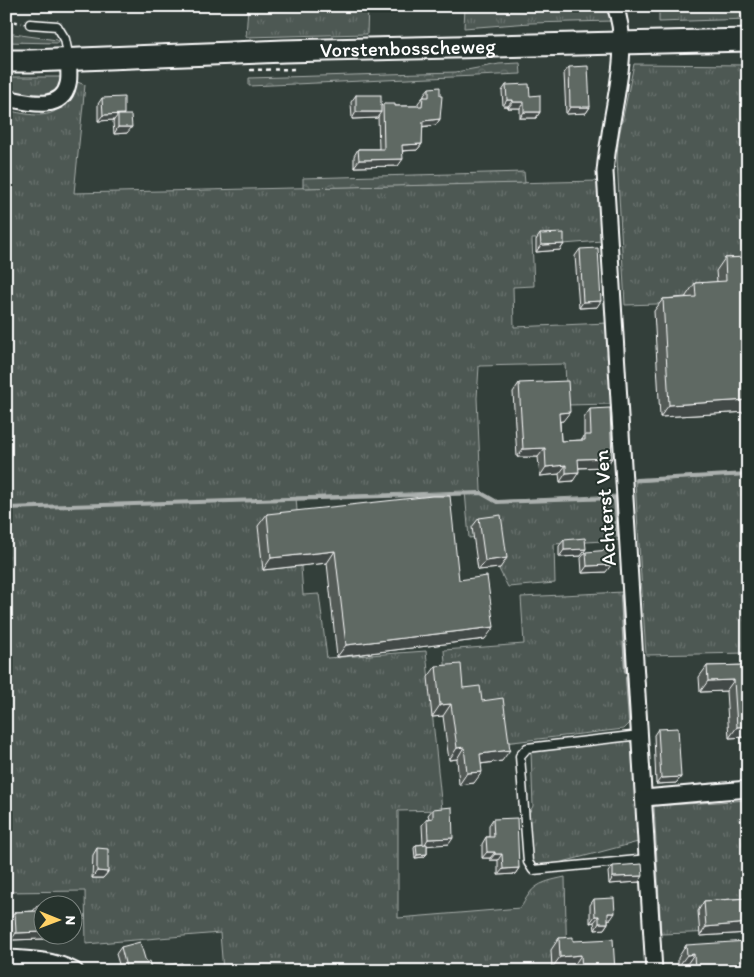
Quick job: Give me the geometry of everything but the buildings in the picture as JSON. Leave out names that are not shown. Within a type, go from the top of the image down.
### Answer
[{"type":"street","name":"Achterst Ven","points":[[615,6],[621,44],[619,86],[609,140],[606,172],[654,971]]},
{"type":"street","name":"Vorstenbosscheweg","points":[[6,61],[284,51],[748,40]]},
{"type":"street","points":[[6,98],[36,103],[54,102],[61,96],[68,85],[69,60]]},
{"type":"street","points":[[644,798],[748,789]]},
{"type":"street","points":[[6,958],[37,960],[64,965],[75,971]]},
{"type":"lane","points":[[30,24],[57,26],[65,38],[69,60]]},
{"type":"lane","points":[[640,734],[526,748],[520,756],[528,862],[533,870],[648,859]]},
{"type":"path","points":[[6,20],[30,24]]},
{"type":"green space","points":[[248,6],[368,6],[367,34],[246,37]]},
{"type":"green space","points":[[465,6],[608,6],[613,21],[530,23],[464,28]]},
{"type":"green space","points":[[659,6],[748,6],[748,19],[659,22]]},
{"type":"green space","points":[[6,33],[57,40],[58,43],[6,42]]},
{"type":"green space","points":[[520,63],[521,74],[249,86],[249,78],[456,72],[499,64]]},
{"type":"green space","points":[[634,64],[748,65],[748,301],[625,305],[617,159],[618,141]]},
{"type":"green space","points":[[6,77],[64,77],[64,83],[50,99],[6,94]]},
{"type":"green space","points":[[75,81],[85,85],[74,193],[599,181],[602,241],[563,244],[561,238],[532,239],[534,286],[513,287],[514,327],[607,323],[612,404],[567,405],[565,364],[479,366],[477,398],[481,490],[492,501],[618,495],[620,540],[554,544],[555,583],[508,587],[499,569],[496,535],[469,538],[465,491],[296,497],[303,595],[319,594],[327,658],[426,651],[442,810],[398,811],[398,918],[520,908],[536,887],[545,882],[565,877],[567,971],[223,971],[220,933],[86,944],[85,891],[6,892],[6,110],[33,115],[53,112],[63,103]]},
{"type":"green space","points":[[524,172],[525,183],[303,188],[303,178]]},
{"type":"green space","points":[[748,475],[748,653],[646,655],[635,482]]},
{"type":"green space","points":[[623,592],[631,722],[624,729],[504,743],[456,710],[446,676],[444,650],[524,644],[521,597]]},
{"type":"green space","points":[[623,740],[629,741],[632,744],[638,842],[536,869],[532,868],[528,815],[533,806],[531,752]]},
{"type":"green space","points":[[748,800],[748,931],[661,934],[654,806]]},
{"type":"waterway","points":[[636,480],[748,474]]},
{"type":"waterway","points":[[6,508],[481,493],[497,502],[615,498],[618,536]]},
{"type":"waterway","points":[[622,596],[626,671]]},
{"type":"waterway","points":[[627,678],[630,721]]}]
